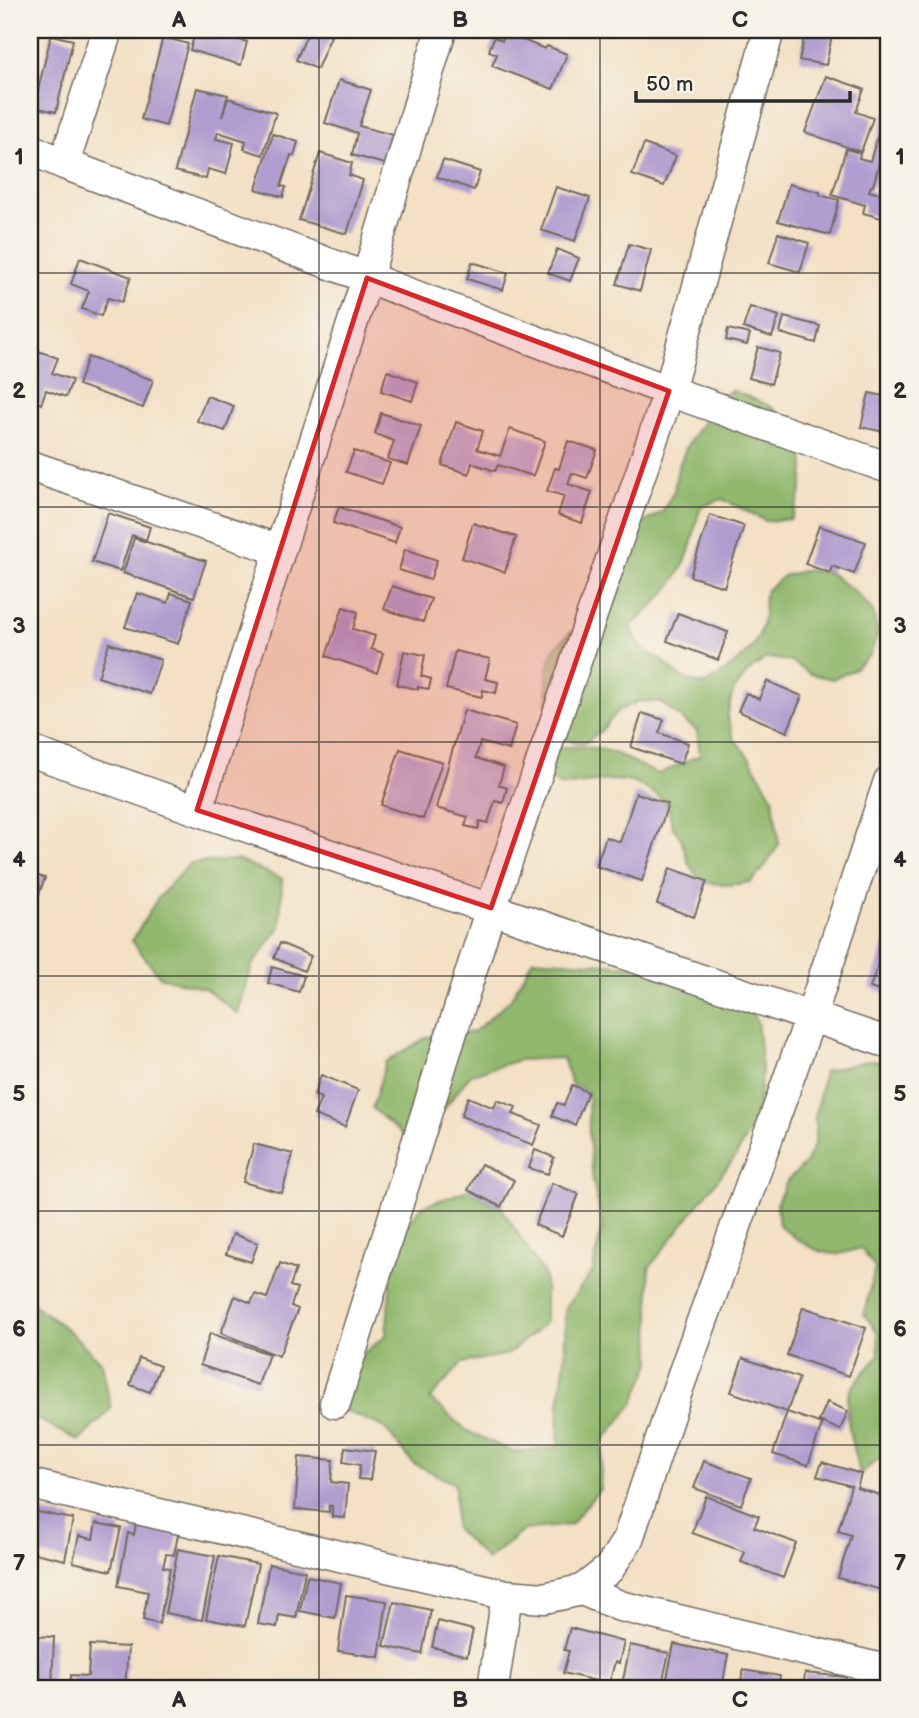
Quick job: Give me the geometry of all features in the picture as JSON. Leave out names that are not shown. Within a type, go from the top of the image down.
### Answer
[{"type":"street","points":[[64,164],[107,30]]},
{"type":"street","points":[[197,810],[367,278],[441,30]]},
{"type":"street","points":[[335,1403],[491,908],[669,391],[769,30]]},
{"type":"street","points":[[30,149],[669,391],[889,468]]},
{"type":"street","points":[[30,466],[280,550]]},
{"type":"street","points":[[30,751],[197,810],[889,1043]]},
{"type":"street","points":[[30,1483],[508,1595],[544,1598],[582,1590],[609,1569],[628,1539],[676,1394],[811,1016],[889,781]]},
{"type":"street","points":[[582,1590],[620,1606],[878,1668],[889,1667]]},
{"type":"street","points":[[493,1688],[508,1595]]},
{"type":"highlighted area","points":[[367,278],[669,391],[491,908],[197,810]]},
{"type":"green space","points":[[731,390],[775,410],[796,434],[804,461],[804,475],[797,505],[791,519],[766,521],[722,499],[701,507],[684,565],[657,603],[631,626],[641,648],[663,661],[680,677],[703,685],[734,665],[754,645],[762,626],[765,592],[783,576],[807,570],[830,573],[855,592],[872,610],[878,633],[870,655],[853,670],[832,679],[810,674],[791,661],[766,658],[748,672],[733,692],[727,716],[734,739],[749,757],[773,798],[779,844],[751,882],[729,885],[701,882],[688,862],[681,838],[672,826],[668,804],[654,793],[641,786],[618,780],[561,786],[540,773],[547,750],[565,747],[611,752],[659,774],[700,755],[697,731],[661,702],[639,701],[618,711],[602,730],[583,744],[561,738],[548,718],[547,672],[553,650],[570,632],[591,623],[619,538],[663,511],[674,491],[678,468],[687,446],[713,406]]},
{"type":"green space","points":[[238,860],[282,879],[280,927],[252,966],[238,1014],[206,989],[160,977],[132,941],[157,899],[190,863]]},
{"type":"green space","points":[[533,959],[633,966],[727,982],[757,1021],[762,1069],[757,1115],[736,1156],[649,1268],[651,1363],[633,1404],[603,1441],[600,1489],[570,1525],[524,1530],[487,1560],[455,1528],[455,1484],[413,1463],[384,1427],[340,1409],[349,1365],[386,1335],[390,1243],[423,1206],[468,1190],[501,1207],[545,1276],[545,1323],[508,1354],[462,1363],[430,1399],[467,1431],[513,1452],[558,1447],[559,1404],[565,1358],[565,1308],[593,1271],[602,1225],[593,1181],[588,1092],[572,1085],[563,1058],[519,1060],[471,1074],[443,1110],[406,1138],[372,1108],[386,1062],[427,1037],[474,1032],[510,1000]]},
{"type":"green space","points":[[871,1060],[889,1064],[889,1456],[879,1458],[861,1474],[855,1457],[847,1411],[851,1389],[879,1355],[878,1333],[864,1314],[875,1268],[861,1248],[842,1254],[831,1254],[799,1241],[779,1225],[777,1202],[787,1181],[805,1164],[815,1143],[815,1118],[824,1071]]},
{"type":"green space","points":[[30,1302],[68,1330],[102,1363],[111,1409],[79,1441],[30,1415]]},
{"type":"building","points":[[196,30],[247,42],[241,65],[190,50]]},
{"type":"building","points":[[309,30],[317,30],[331,36],[317,69],[296,60]]},
{"type":"building","points":[[806,30],[833,30],[826,65],[799,60]]},
{"type":"building","points":[[505,33],[545,49],[547,46],[567,54],[553,89],[492,66],[497,54],[489,51],[494,37],[502,41]]},
{"type":"building","points":[[51,35],[73,40],[56,112],[34,107]]},
{"type":"building","points":[[163,37],[188,44],[166,126],[141,119]]},
{"type":"building","points":[[826,76],[864,89],[856,112],[873,118],[861,152],[805,132]]},
{"type":"building","points":[[339,80],[371,90],[359,126],[393,135],[385,164],[352,155],[357,133],[325,123]]},
{"type":"building","points":[[197,88],[228,95],[222,117],[228,98],[276,113],[263,155],[244,149],[246,141],[218,132],[216,139],[234,143],[226,174],[208,169],[206,179],[175,171]]},
{"type":"building","points":[[885,112],[889,114],[889,167],[879,164],[869,191],[880,194],[884,182],[889,184],[889,220],[863,213],[865,205],[832,195],[846,149],[860,153],[859,158],[870,161]]},
{"type":"building","points":[[273,134],[298,142],[281,186],[286,187],[283,197],[256,189]]},
{"type":"building","points":[[644,144],[676,156],[664,186],[632,175]]},
{"type":"building","points":[[320,153],[352,163],[349,175],[363,180],[347,234],[299,220]]},
{"type":"building","points":[[443,160],[480,172],[474,190],[437,177]]},
{"type":"building","points":[[789,184],[839,200],[830,235],[778,221]]},
{"type":"building","points":[[556,187],[590,198],[575,241],[541,230]]},
{"type":"building","points":[[778,233],[809,243],[800,272],[769,263]]},
{"type":"building","points":[[629,244],[651,250],[640,291],[617,284]]},
{"type":"building","points":[[557,249],[579,258],[570,281],[548,273]]},
{"type":"building","points":[[80,258],[131,277],[122,302],[108,298],[101,316],[82,309],[89,291],[71,284]]},
{"type":"building","points":[[472,262],[508,273],[503,290],[467,279]]},
{"type":"building","points":[[750,307],[779,316],[772,337],[743,328]]},
{"type":"building","points":[[784,317],[820,326],[816,343],[780,333]]},
{"type":"building","points":[[728,329],[750,334],[747,345],[726,340]]},
{"type":"building","points":[[758,347],[780,353],[771,384],[749,378]]},
{"type":"building","points":[[30,348],[58,358],[52,373],[72,380],[66,397],[46,390],[41,404],[30,400]]},
{"type":"building","points":[[88,357],[153,380],[143,408],[78,385]]},
{"type":"building","points":[[387,371],[418,382],[412,401],[381,391]]},
{"type":"building","points":[[869,393],[889,397],[889,433],[861,427]]},
{"type":"building","points":[[207,396],[234,406],[225,431],[197,421]]},
{"type":"building","points":[[381,413],[421,426],[408,465],[388,459],[394,441],[375,434]]},
{"type":"building","points":[[456,422],[483,431],[477,449],[500,456],[510,429],[545,441],[533,476],[498,465],[495,471],[472,463],[469,474],[442,465]]},
{"type":"building","points":[[568,441],[597,450],[587,478],[572,473],[568,484],[592,492],[582,523],[558,515],[564,496],[547,491],[555,468],[559,469]]},
{"type":"building","points":[[354,451],[390,463],[382,484],[346,472]]},
{"type":"building","points":[[339,507],[400,527],[395,543],[333,523]]},
{"type":"building","points":[[108,513],[150,527],[146,540],[132,535],[120,571],[92,562]]},
{"type":"building","points":[[710,515],[744,526],[724,587],[690,576]]},
{"type":"building","points":[[473,523],[516,537],[505,572],[462,558]]},
{"type":"building","points":[[819,526],[866,542],[854,574],[832,566],[830,573],[805,564]]},
{"type":"building","points":[[134,538],[206,561],[194,597],[123,573]]},
{"type":"building","points":[[405,549],[437,560],[430,580],[399,570]]},
{"type":"building","points":[[392,586],[431,599],[423,622],[384,609]]},
{"type":"building","points":[[137,593],[168,603],[171,593],[192,600],[178,644],[125,627]]},
{"type":"building","points":[[343,607],[358,612],[353,629],[375,636],[371,649],[383,653],[377,673],[326,656]]},
{"type":"building","points":[[678,613],[728,632],[718,660],[667,641]]},
{"type":"building","points":[[109,643],[161,660],[150,694],[98,677]]},
{"type":"building","points":[[404,651],[425,655],[421,676],[431,679],[429,689],[397,685]]},
{"type":"building","points":[[455,651],[490,659],[485,679],[498,682],[496,693],[483,690],[482,697],[446,689]]},
{"type":"building","points":[[767,681],[802,696],[787,732],[738,711],[746,693],[759,699]]},
{"type":"building","points":[[464,710],[516,725],[509,750],[480,742],[476,758],[504,767],[499,785],[507,788],[503,803],[495,801],[488,823],[480,821],[478,829],[465,826],[468,817],[436,808]]},
{"type":"building","points":[[642,713],[664,720],[659,733],[688,743],[681,764],[631,747]]},
{"type":"building","points":[[400,749],[442,762],[423,819],[381,805]]},
{"type":"building","points":[[636,793],[668,804],[642,881],[596,866],[606,837],[620,842]]},
{"type":"building","points":[[670,868],[707,881],[694,917],[657,904]]},
{"type":"building","points":[[30,873],[45,878],[36,901],[30,899]]},
{"type":"building","points":[[280,943],[311,956],[304,971],[274,958]]},
{"type":"building","points":[[885,943],[889,944],[889,995],[870,988]]},
{"type":"building","points":[[272,967],[304,976],[299,992],[268,983]]},
{"type":"building","points":[[321,1075],[358,1090],[345,1127],[314,1115],[321,1098],[314,1095]]},
{"type":"building","points":[[572,1085],[588,1092],[575,1125],[552,1116],[557,1103],[564,1105]]},
{"type":"building","points":[[468,1097],[494,1108],[497,1100],[516,1107],[513,1114],[541,1125],[533,1145],[461,1116]]},
{"type":"building","points":[[254,1144],[293,1154],[282,1193],[243,1182]]},
{"type":"building","points":[[535,1150],[554,1157],[548,1174],[529,1168]]},
{"type":"building","points":[[481,1164],[514,1180],[501,1207],[468,1190]]},
{"type":"building","points":[[552,1183],[579,1194],[562,1236],[535,1225]]},
{"type":"building","points":[[233,1234],[258,1243],[251,1262],[226,1254]]},
{"type":"building","points":[[280,1263],[296,1269],[290,1286],[297,1288],[291,1306],[298,1309],[279,1356],[221,1333],[235,1296],[251,1303],[255,1294],[267,1298]]},
{"type":"building","points":[[803,1307],[866,1328],[849,1376],[787,1355]]},
{"type":"building","points":[[210,1333],[269,1354],[258,1385],[200,1365]]},
{"type":"building","points":[[139,1358],[160,1366],[150,1392],[130,1385]]},
{"type":"building","points":[[743,1358],[799,1378],[787,1412],[731,1392]]},
{"type":"building","points":[[827,1402],[848,1411],[840,1430],[819,1421]]},
{"type":"building","points":[[787,1412],[822,1424],[808,1465],[773,1454]]},
{"type":"building","points":[[345,1447],[375,1451],[370,1480],[358,1479],[360,1465],[343,1462]]},
{"type":"building","points":[[299,1457],[333,1460],[331,1482],[348,1484],[345,1518],[332,1517],[332,1506],[329,1506],[329,1512],[295,1509]]},
{"type":"building","points":[[704,1461],[751,1478],[741,1505],[694,1488]]},
{"type":"building","points":[[822,1462],[861,1474],[857,1488],[880,1495],[889,1467],[889,1592],[838,1578],[851,1535],[838,1531],[851,1486],[817,1476]]},
{"type":"building","points":[[706,1496],[759,1516],[754,1527],[796,1543],[783,1578],[741,1562],[745,1552],[692,1533]]},
{"type":"building","points":[[33,1511],[73,1519],[65,1560],[30,1552]]},
{"type":"building","points":[[137,1517],[180,1525],[174,1555],[166,1554],[163,1567],[170,1568],[159,1624],[143,1620],[148,1592],[118,1586],[128,1533],[134,1535]]},
{"type":"building","points":[[96,1523],[121,1528],[111,1571],[73,1562],[79,1536],[93,1539]]},
{"type":"building","points":[[178,1549],[215,1556],[202,1620],[165,1613]]},
{"type":"building","points":[[219,1556],[258,1564],[245,1626],[206,1619]]},
{"type":"building","points":[[269,1564],[305,1571],[296,1618],[279,1615],[277,1627],[258,1624]]},
{"type":"building","points":[[307,1576],[341,1583],[335,1618],[300,1611]]},
{"type":"building","points":[[346,1595],[387,1601],[379,1657],[338,1651]]},
{"type":"building","points":[[394,1602],[431,1610],[422,1654],[384,1646]]},
{"type":"building","points":[[438,1621],[473,1630],[467,1656],[432,1647]]},
{"type":"building","points":[[570,1628],[624,1642],[619,1663],[615,1662],[609,1684],[563,1673],[569,1651],[564,1650]]},
{"type":"building","points":[[30,1636],[54,1637],[52,1688],[30,1688]]},
{"type":"building","points":[[674,1644],[728,1655],[722,1688],[665,1688]]},
{"type":"building","points":[[90,1645],[128,1647],[125,1688],[70,1688],[71,1675],[88,1676]]},
{"type":"building","points":[[630,1645],[669,1653],[661,1688],[622,1685]]},
{"type":"building","points":[[743,1670],[780,1676],[778,1688],[740,1688]]},
{"type":"building","points":[[805,1673],[846,1677],[845,1688],[793,1688],[794,1681],[804,1682]]},
{"type":"building","points":[[867,1680],[889,1684],[889,1688],[866,1688]]}]
